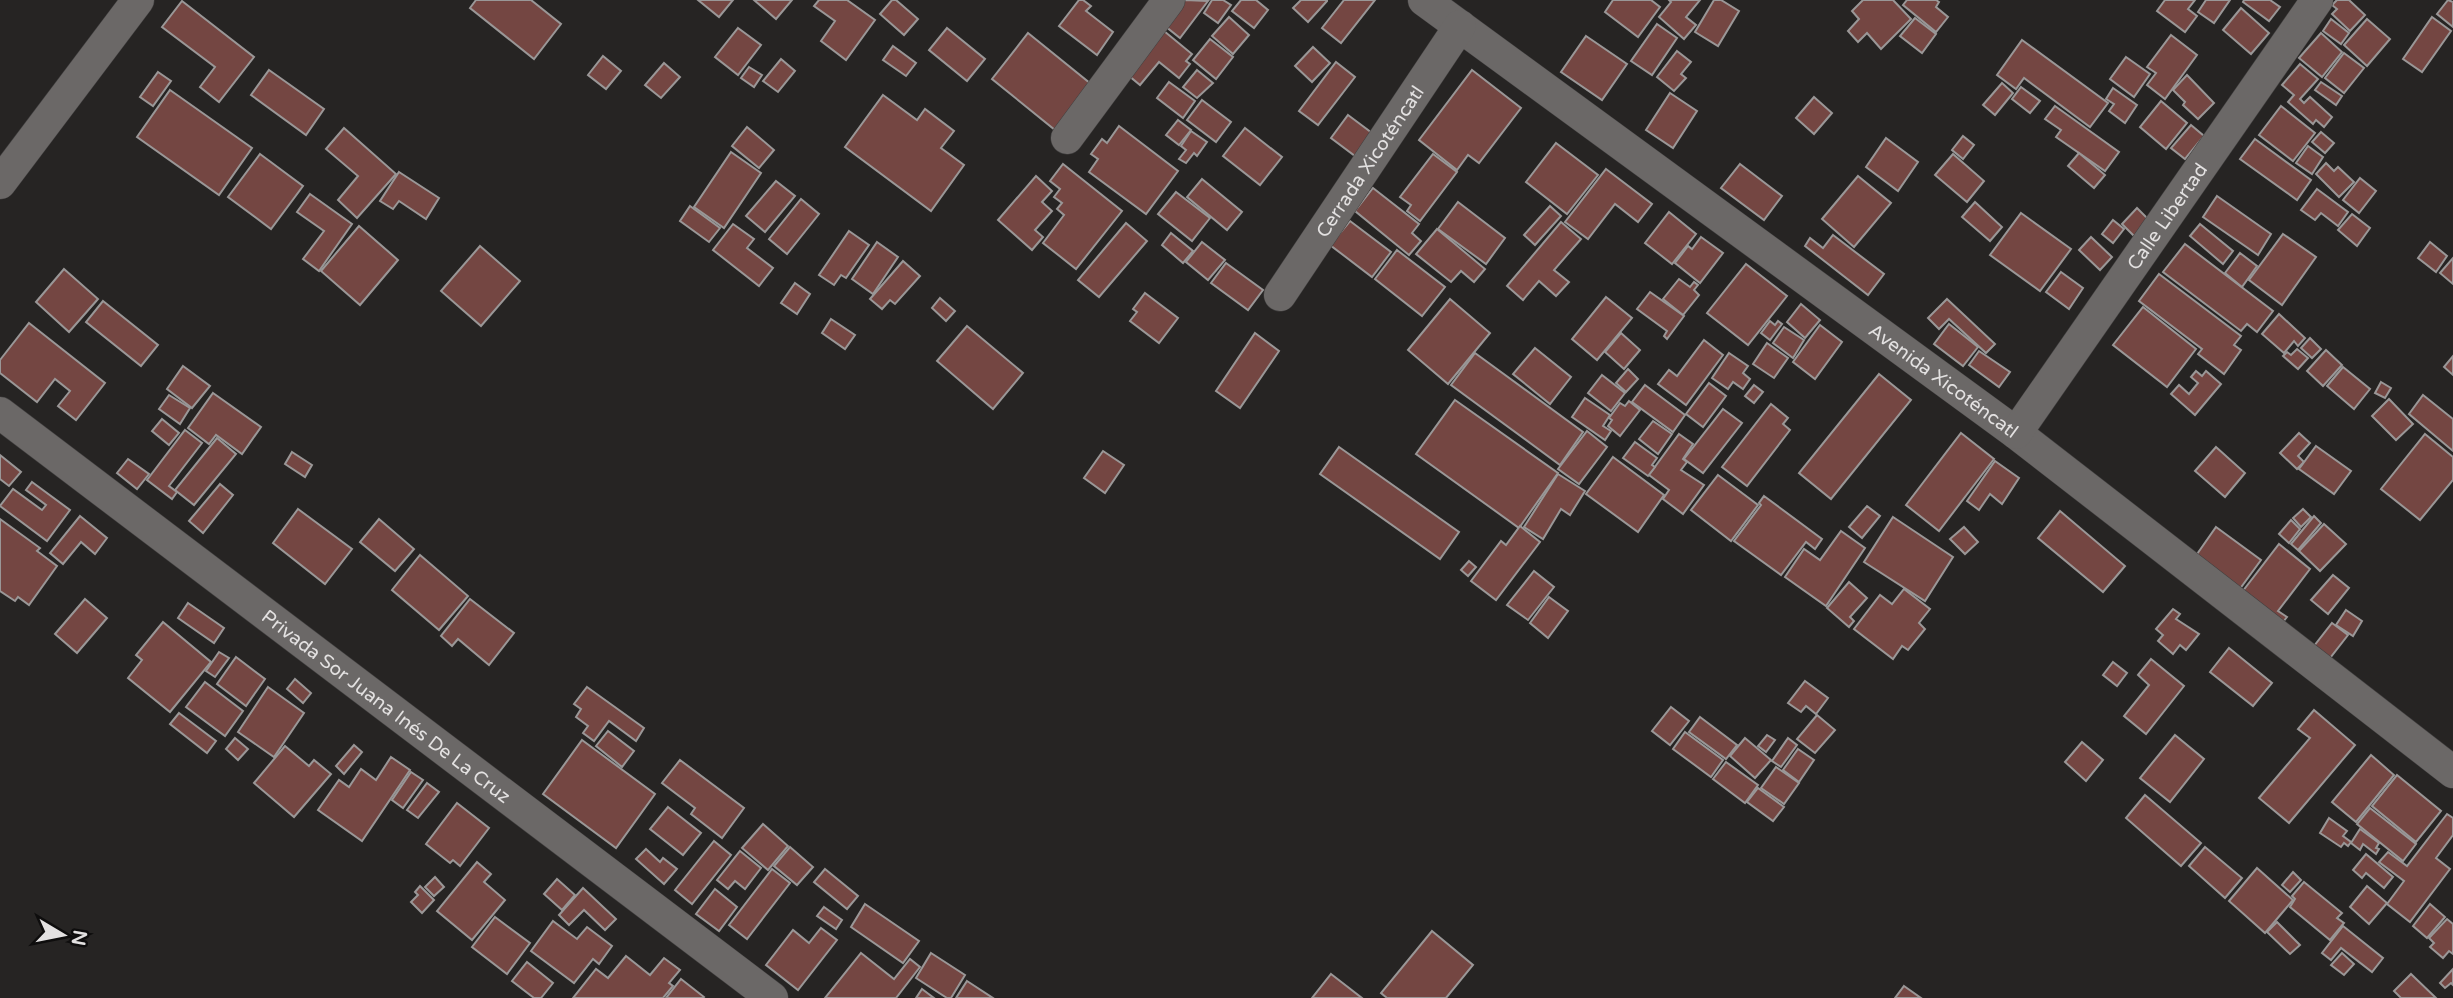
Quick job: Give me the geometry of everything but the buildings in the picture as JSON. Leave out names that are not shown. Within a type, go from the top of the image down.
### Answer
[{"type":"street","points":[[0,183],[138,0]]},
{"type":"street","points":[[1067,138],[1169,0]]},
{"type":"street","name":"Avenida Xicoténcatl","points":[[1424,0],[2016,433],[2453,772]]},
{"type":"street","name":"Calle Libertad","points":[[2016,433],[2317,0]]},
{"type":"street","name":"Cerrada Xicoténcatl","points":[[1280,295],[1460,26]]},
{"type":"street","name":"Privada Sor Juana Inés De La Cruz","points":[[0,413],[772,998]]}]
